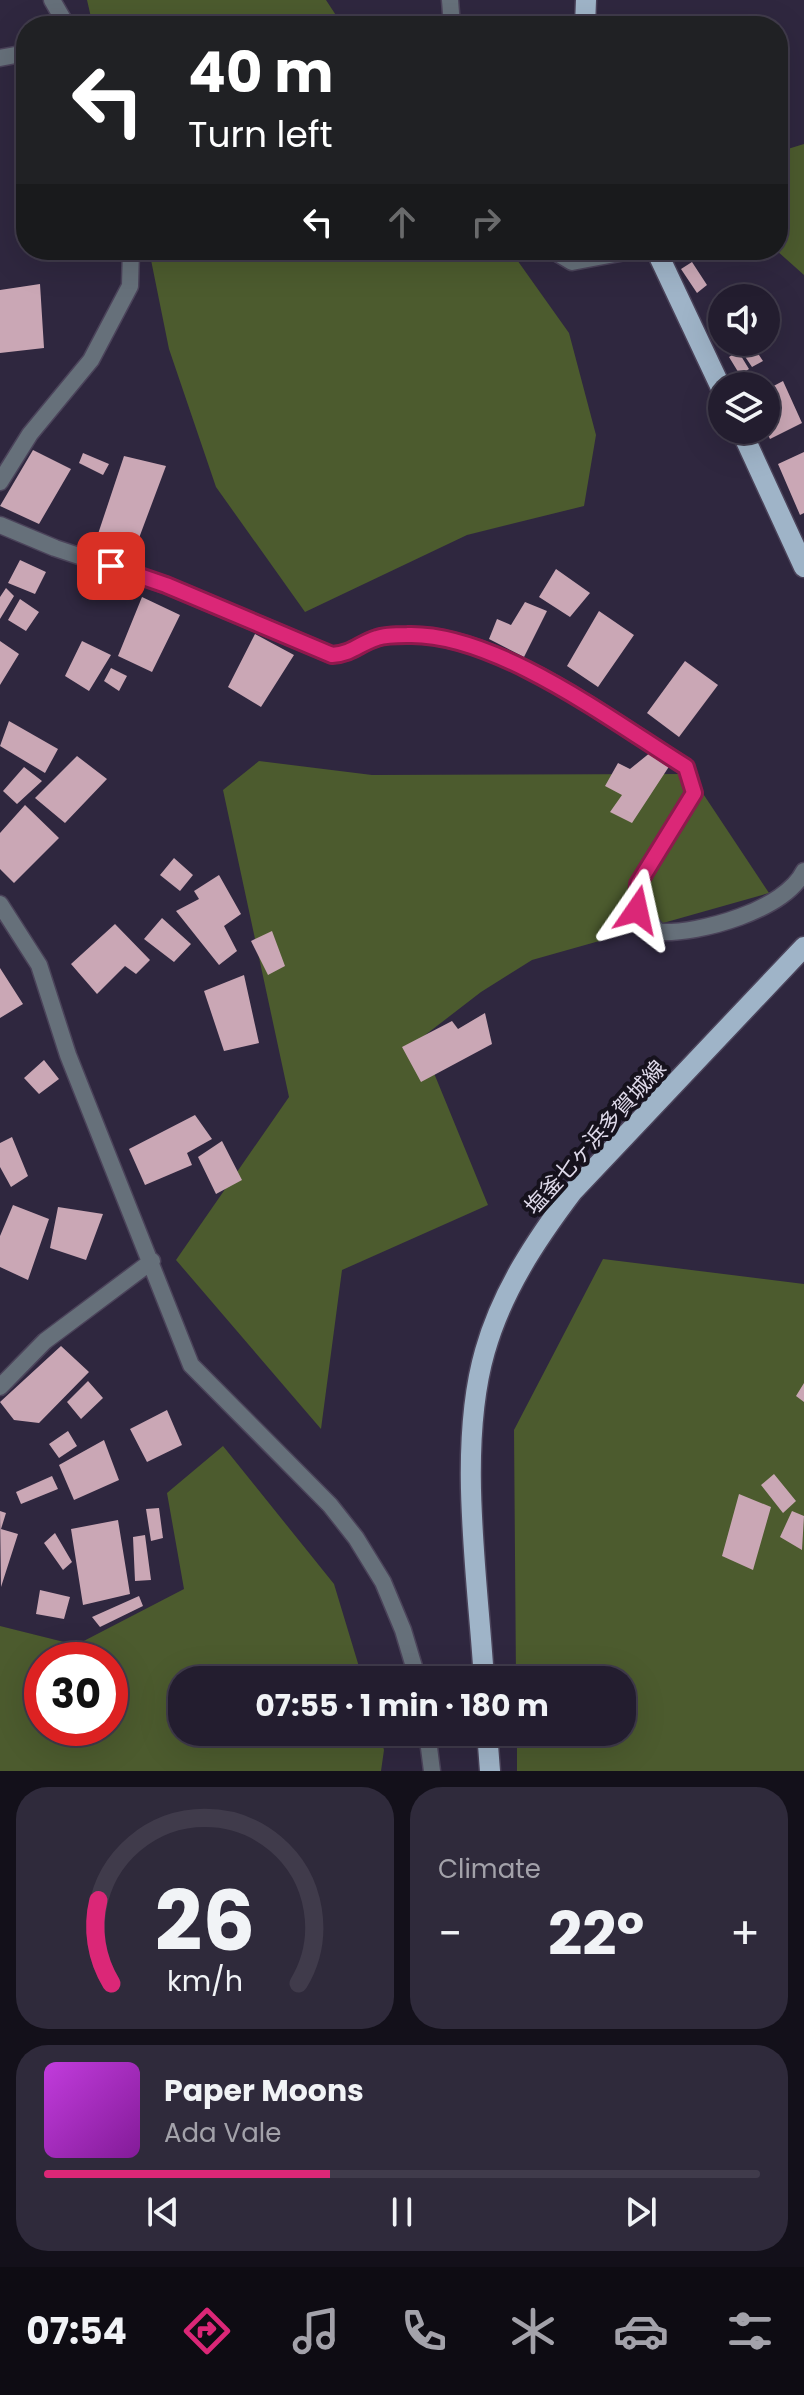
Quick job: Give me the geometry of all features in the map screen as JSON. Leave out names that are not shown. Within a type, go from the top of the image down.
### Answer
[{"type":"main road","points":[[661,260],[714,372]]},
{"type":"main road","points":[[747,444],[804,567]]},
{"type":"main road","name":"塩釜七ヶ浜多賀城線","points":[[483,1666],[473,1504],[474,1407],[485,1350],[506,1294],[545,1227],[573,1191],[804,947]]},
{"type":"main road","points":[[488,1746],[490,1771]]},
{"type":"street","points":[[0,482],[30,434],[91,360],[130,286],[131,260]]},
{"type":"street","points":[[0,525],[55,548],[166,585],[332,655],[350,653],[377,638],[410,635],[465,642],[554,685],[647,742],[686,767],[694,793],[638,884],[637,910],[659,932],[673,933],[728,920],[775,900],[800,880],[804,871]]},
{"type":"street","points":[[0,904],[39,965],[68,1055],[191,1365],[330,1505],[356,1538],[383,1582],[414,1666]]},
{"type":"street","points":[[0,1387],[45,1341],[152,1261]]},
{"type":"street","points":[[429,1746],[432,1771]]},
{"type":"green space","points":[[87,0],[326,0],[336,16],[91,16]]},
{"type":"green space","points":[[804,144],[804,275],[787,260],[788,149]]},
{"type":"green space","points":[[151,260],[517,260],[569,333],[596,435],[584,506],[467,535],[305,612],[216,487],[169,349]]},
{"type":"green space","points":[[259,761],[372,775],[690,774],[769,893],[532,960],[481,992],[420,1039],[488,1205],[342,1270],[321,1429],[176,1260],[289,1097],[223,790]]},
{"type":"green space","points":[[603,1259],[804,1284],[804,1771],[517,1771],[517,1746],[636,1746],[636,1666],[516,1666],[514,1430]]},
{"type":"green space","points":[[223,1446],[334,1584],[359,1666],[168,1666],[168,1746],[383,1746],[381,1771],[0,1771],[0,1626],[64,1642],[24,1642],[24,1746],[128,1746],[128,1642],[82,1642],[184,1589],[167,1493]]},
{"type":"building","points":[[692,262],[707,285],[697,293],[681,269]]},
{"type":"building","points":[[40,284],[44,348],[0,353],[0,290]]},
{"type":"building","points":[[741,356],[749,369],[738,372],[729,357]]},
{"type":"building","points":[[745,356],[760,356],[763,361],[752,367]]},
{"type":"building","points":[[783,381],[802,423],[780,434],[780,383]]},
{"type":"building","points":[[33,450],[71,469],[39,524],[0,506]]},
{"type":"building","points":[[804,452],[804,513],[800,515],[778,464]]},
{"type":"building","points":[[83,453],[109,464],[103,475],[79,463]]},
{"type":"building","points":[[124,456],[166,466],[136,546],[97,537]]},
{"type":"building","points":[[20,560],[46,572],[35,594],[8,583]]},
{"type":"building","points":[[556,569],[590,593],[570,617],[539,597]]},
{"type":"building","points":[[6,588],[14,596],[0,619],[0,597]]},
{"type":"building","points":[[142,597],[180,615],[152,672],[118,656]]},
{"type":"building","points":[[20,599],[39,612],[26,631],[8,620]]},
{"type":"building","points":[[525,602],[547,611],[524,657],[489,639],[497,619],[511,625]]},
{"type":"building","points":[[599,611],[634,635],[598,687],[567,666]]},
{"type":"building","points":[[255,634],[294,655],[261,707],[228,687]]},
{"type":"building","points":[[0,641],[19,654],[0,685]]},
{"type":"building","points":[[82,641],[111,655],[89,691],[65,676]]},
{"type":"building","points":[[685,661],[718,685],[679,737],[647,713]]},
{"type":"building","points":[[111,668],[127,676],[119,691],[104,681]]},
{"type":"building","points":[[9,721],[58,749],[45,773],[0,746]]},
{"type":"building","points":[[651,752],[670,765],[632,823],[610,812],[622,795],[605,786],[618,763],[630,769]]},
{"type":"building","points":[[77,756],[107,779],[65,823],[35,798]]},
{"type":"building","points":[[24,767],[42,781],[17,804],[3,791]]},
{"type":"building","points":[[25,805],[59,838],[14,883],[0,869],[0,833]]},
{"type":"building","points":[[174,858],[193,875],[180,891],[160,875]]},
{"type":"building","points":[[219,875],[241,914],[224,926],[237,951],[219,965],[176,911],[199,899],[194,891]]},
{"type":"building","points":[[162,918],[191,944],[174,962],[144,939]]},
{"type":"building","points":[[115,924],[150,960],[136,974],[125,966],[97,994],[71,964]]},
{"type":"building","points":[[272,931],[285,966],[268,975],[251,941]]},
{"type":"building","points":[[0,968],[23,1004],[0,1018]]},
{"type":"building","points":[[244,975],[259,1043],[224,1051],[204,991]]},
{"type":"building","points":[[485,1013],[492,1044],[421,1082],[402,1047],[452,1021],[458,1029]]},
{"type":"building","points":[[44,1060],[59,1079],[39,1094],[24,1078]]},
{"type":"building","points":[[195,1115],[212,1139],[187,1153],[192,1165],[145,1185],[129,1149]]},
{"type":"building","points":[[12,1137],[28,1176],[11,1187],[0,1167],[0,1143]]},
{"type":"building","points":[[222,1141],[242,1180],[216,1194],[198,1157]]},
{"type":"building","points":[[13,1205],[49,1219],[28,1280],[0,1267],[0,1236]]},
{"type":"building","points":[[58,1207],[103,1214],[86,1260],[50,1248]]},
{"type":"building","points":[[61,1346],[89,1372],[39,1423],[14,1420],[0,1402]]},
{"type":"building","points":[[88,1381],[103,1398],[81,1419],[67,1402]]},
{"type":"building","points":[[804,1383],[804,1402],[796,1396]]},
{"type":"building","points":[[167,1410],[182,1445],[147,1462],[130,1429]]},
{"type":"building","points":[[68,1431],[77,1446],[59,1458],[49,1444]]},
{"type":"building","points":[[104,1440],[119,1480],[74,1500],[59,1465]]},
{"type":"building","points":[[774,1474],[796,1501],[783,1513],[761,1485]]},
{"type":"building","points":[[52,1476],[58,1489],[21,1504],[16,1492]]},
{"type":"building","points":[[739,1494],[771,1507],[753,1570],[722,1556]]},
{"type":"building","points":[[159,1508],[163,1538],[151,1541],[146,1509]]},
{"type":"building","points":[[0,1511],[6,1513],[1,1529],[18,1534],[1,1587]]},
{"type":"building","points":[[792,1511],[804,1516],[802,1550],[780,1537]]},
{"type":"building","points":[[118,1520],[130,1594],[83,1605],[71,1529]]},
{"type":"building","points":[[55,1533],[72,1562],[63,1570],[44,1543]]},
{"type":"building","points":[[145,1535],[151,1580],[135,1581],[133,1537]]},
{"type":"building","points":[[40,1590],[70,1597],[64,1619],[36,1614]]},
{"type":"building","points":[[139,1596],[143,1606],[100,1627],[92,1617]]},
{"type":"route","points":[[111,566],[166,585],[332,655],[350,653],[377,638],[410,635],[465,642],[554,685],[686,767],[694,793],[638,884],[635,898],[637,910]]}]
